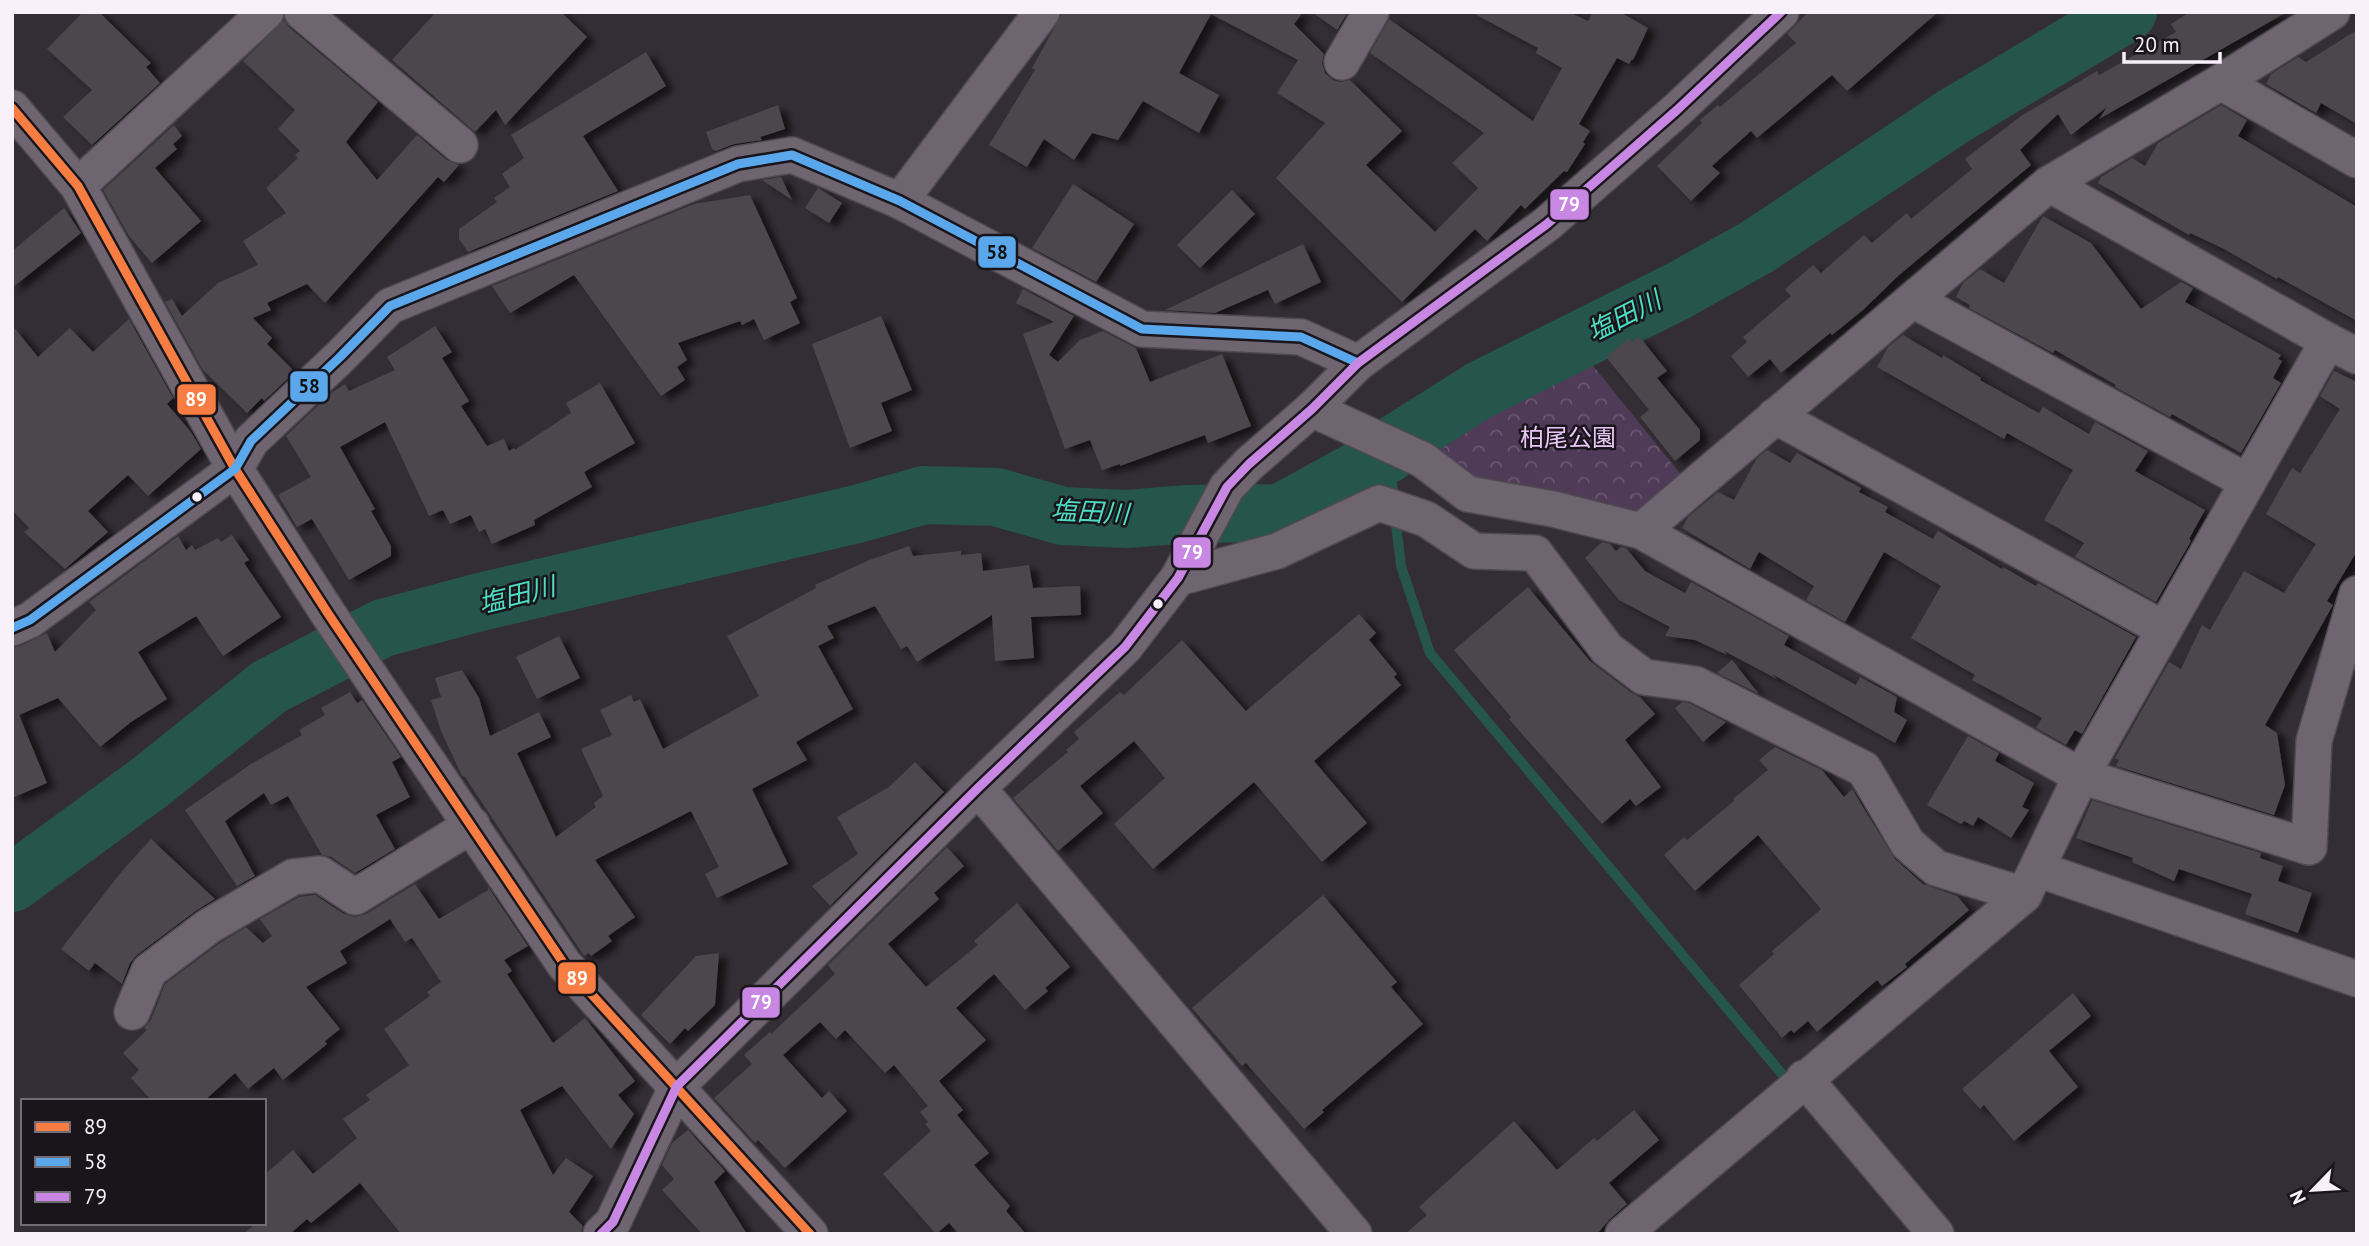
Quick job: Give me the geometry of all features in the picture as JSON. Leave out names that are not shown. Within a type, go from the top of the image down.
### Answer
[{"type":"street","points":[[78,186],[266,12]]},
{"type":"street","points":[[302,12],[460,145]]},
{"type":"street","points":[[900,201],[1042,12]]},
{"type":"street","points":[[1342,62],[1371,12]]},
{"type":"street","points":[[601,1234],[613,1222],[677,1086],[978,788],[1125,647],[1184,567],[1227,487],[1249,464],[1312,409],[1358,363],[1547,224],[1677,110],[1781,12]]},
{"type":"street","points":[[1641,531],[2049,184],[2221,82],[2332,12]]},
{"type":"street","points":[[2221,82],[2357,160]]},
{"type":"street","points":[[12,108],[78,186],[235,469],[329,615],[564,964],[810,1234]]},
{"type":"street","points":[[12,628],[30,620],[235,469],[251,441],[340,358],[390,306],[738,164],[792,155],[900,201],[1142,330],[1301,337],[1358,363]]},
{"type":"street","points":[[1623,1234],[2030,882],[2081,776],[2248,482],[2342,348],[2049,184]]},
{"type":"street","points":[[1913,300],[2248,482]]},
{"type":"street","points":[[1312,409],[1423,460],[1468,494],[1552,509],[1641,531],[2081,776],[2309,847],[2314,741],[2357,594]]},
{"type":"street","points":[[1775,416],[2164,629]]},
{"type":"street","points":[[1184,567],[1277,551],[1379,503],[1426,519],[1474,551],[1535,553],[1607,649],[1644,677],[1695,684],[1864,769],[1908,844],[1936,868],[2030,882],[2357,979]]},
{"type":"street","points":[[978,788],[1354,1234]]},
{"type":"street","points":[[132,1012],[149,971],[209,926],[293,877],[320,874],[355,897],[472,825]]},
{"type":"street","points":[[1804,1078],[1936,1234]]},
{"type":"green space","name":"柏尾公園","points":[[1586,357],[1682,476],[1639,518],[1474,485],[1424,442]]},
{"type":"building","points":[[83,12],[99,12],[151,63],[146,67],[160,83],[92,145],[63,117],[92,90],[47,49]]},
{"type":"building","points":[[436,12],[561,12],[587,37],[505,125],[496,110],[475,132],[392,60]]},
{"type":"building","points":[[1063,12],[1303,12],[1294,24],[1324,54],[1322,63],[1325,73],[1333,80],[1350,80],[1402,131],[1366,165],[1435,232],[1478,188],[1452,163],[1484,133],[1370,53],[1389,19],[1533,121],[1562,68],[1536,53],[1538,48],[1471,12],[1569,12],[1588,21],[1593,12],[1620,12],[1648,28],[1629,64],[1617,58],[1579,124],[1590,131],[1567,172],[1564,171],[1525,209],[1521,205],[1487,241],[1475,229],[1402,302],[1276,178],[1325,123],[1277,93],[1298,60],[1211,14],[1179,73],[1219,95],[1199,133],[1143,101],[1118,140],[1092,133],[1074,160],[1044,139],[1027,167],[989,145],[1035,70],[1032,68]]},
{"type":"building","points":[[1312,12],[1348,12],[1337,30]]},
{"type":"building","points":[[1808,12],[1938,12],[1847,91],[1832,75],[1757,138],[1751,131],[1712,166],[1720,173],[1691,201],[1657,166],[1702,123],[1700,120],[1718,105],[1720,107],[1796,43],[1787,34]]},
{"type":"building","points":[[2190,12],[2287,12],[2099,119],[2107,107],[2071,135],[2058,114],[2020,150],[2031,165],[1898,276],[1863,310],[1781,373],[1770,359],[1748,377],[1731,356],[1747,342],[1743,337],[1791,296],[1785,289],[1813,265],[1821,273],[1864,235],[1872,243],[1907,213],[1911,219],[1972,169],[1965,159],[2021,116],[2097,71],[2099,75],[2176,32],[2171,24]]},
{"type":"building","points":[[284,20],[378,102],[346,142],[377,180],[417,135],[447,160],[459,165],[444,182],[438,177],[325,303],[307,284],[267,303],[271,310],[253,318],[272,338],[267,344],[295,372],[247,413],[203,370],[165,302],[172,299],[182,316],[218,283],[258,265],[243,241],[286,213],[266,188],[298,158],[295,155],[300,151],[278,129],[295,110],[243,61]]},
{"type":"building","points":[[2357,30],[2357,124],[2321,103],[2316,113],[2266,84],[2271,74],[2298,57],[2306,62]]},
{"type":"building","points":[[646,52],[666,86],[583,136],[618,191],[468,252],[459,239],[459,229],[497,202],[494,198],[510,187],[502,174],[524,158],[511,135]]},
{"type":"building","points":[[778,105],[785,129],[760,137],[762,140],[734,144],[716,151],[712,149],[706,132]]},
{"type":"building","points":[[2221,105],[2247,120],[2238,136],[2357,207],[2357,321],[2224,249],[2190,233],[2189,235],[2098,183],[2101,177],[2132,158],[2145,166],[2158,143]]},
{"type":"building","points":[[174,125],[182,136],[173,144],[177,149],[155,168],[201,221],[152,263],[129,236],[103,190]]},
{"type":"building","points":[[781,177],[792,200],[762,180]]},
{"type":"building","points":[[1073,184],[1134,224],[1096,282],[1032,248]]},
{"type":"building","points":[[818,188],[842,203],[829,223],[805,208]]},
{"type":"building","points":[[1232,190],[1255,214],[1200,268],[1177,245]]},
{"type":"building","points":[[750,195],[797,298],[790,302],[800,323],[764,340],[754,319],[742,325],[740,321],[678,343],[687,360],[677,367],[685,380],[661,396],[574,275],[510,313],[492,286],[694,204]]},
{"type":"building","points":[[64,208],[81,233],[12,288],[12,251]]},
{"type":"building","points":[[2043,216],[2091,243],[2141,309],[2181,282],[2193,288],[2185,302],[2281,355],[2278,359],[2282,361],[2273,378],[2281,383],[2241,453],[2172,414],[2170,417],[2115,387],[2116,385],[2055,350],[2053,353],[1969,308],[1970,305],[1956,297],[1963,283],[1980,269],[2004,283]]},
{"type":"building","points":[[1303,244],[1321,282],[1275,304],[1268,290],[1215,313],[1165,310]]},
{"type":"building","points":[[1023,289],[1074,316],[1049,355],[1058,362],[1080,340],[1103,331],[1136,348],[1150,382],[1222,354],[1251,426],[1208,443],[1205,435],[1102,470],[1090,440],[1065,449],[1023,334],[1054,322],[1016,303]]},
{"type":"building","points":[[881,316],[912,390],[881,403],[892,431],[850,448],[812,344]]},
{"type":"building","points":[[129,319],[173,398],[167,404],[191,432],[201,449],[148,496],[128,475],[88,511],[108,532],[65,569],[24,532],[29,528],[12,510],[12,325],[38,357],[70,328],[93,352]]},
{"type":"building","points":[[435,326],[452,352],[442,358],[469,401],[461,406],[487,446],[504,439],[509,451],[514,448],[515,450],[571,413],[566,403],[600,383],[635,443],[584,472],[592,487],[534,520],[535,525],[492,544],[485,529],[479,532],[471,515],[450,524],[443,510],[429,516],[385,422],[340,447],[375,509],[371,511],[391,546],[391,556],[349,580],[312,519],[297,527],[278,495],[311,477],[286,436],[331,393],[345,384],[349,391],[395,370],[387,357]]},
{"type":"building","points":[[1903,335],[1942,358],[1943,355],[1981,378],[1980,380],[2039,413],[2043,407],[2089,434],[2095,422],[2148,451],[2135,471],[2205,510],[2189,539],[2191,541],[2156,602],[2075,557],[2084,543],[2044,520],[2073,470],[2007,433],[2004,439],[1877,367],[1888,347]]},
{"type":"building","points":[[1639,336],[1667,371],[1657,378],[1700,430],[1700,440],[1675,461],[1640,417],[1649,410],[1606,357],[1629,338],[1632,342]]},
{"type":"building","points":[[2334,371],[2357,382],[2357,551],[2327,601],[2333,605],[2265,725],[2277,733],[2285,785],[2274,815],[2116,766],[2119,760],[2115,758],[2169,662],[2181,669],[2202,625],[2210,630],[2244,571],[2284,593],[2316,544],[2266,514],[2292,468],[2300,473],[2340,409],[2320,396]]},
{"type":"building","points":[[1767,450],[1790,463],[1797,453],[1861,488],[1859,492],[1888,507],[1885,512],[1933,539],[1938,531],[2002,569],[2003,567],[2036,586],[2038,583],[2136,637],[2082,734],[2075,730],[2066,745],[2036,728],[2042,718],[1972,680],[1975,675],[1911,638],[1941,586],[1884,552],[1845,622],[1806,600],[1814,586],[1759,552],[1750,569],[1682,528],[1688,517],[1718,492],[1734,500],[1757,458]]},
{"type":"building","points":[[232,535],[249,560],[244,563],[281,617],[223,656],[196,616],[138,652],[167,699],[131,722],[100,747],[58,698],[19,715],[47,783],[12,798],[12,648],[47,633],[55,652],[96,610],[89,602],[178,536],[186,550],[192,545],[195,550],[218,538],[221,542]]},
{"type":"building","points":[[1602,542],[1610,544],[1616,551],[1621,547],[1626,548],[1645,571],[1685,593],[1691,582],[1789,636],[1784,645],[1856,685],[1860,677],[1897,697],[1894,712],[1907,720],[1895,743],[1772,674],[1777,679],[1724,651],[1727,655],[1695,640],[1665,636],[1670,627],[1619,600],[1585,558]]},
{"type":"building","points":[[909,546],[913,556],[961,551],[961,555],[981,553],[983,571],[1029,565],[1033,588],[1080,586],[1081,615],[1031,617],[1034,658],[995,661],[992,615],[917,662],[907,646],[901,649],[875,606],[827,626],[834,638],[818,646],[853,709],[796,742],[807,760],[752,789],[788,864],[717,898],[705,874],[719,867],[691,811],[595,860],[635,917],[608,936],[612,941],[591,956],[589,953],[584,956],[462,776],[441,731],[431,700],[441,697],[435,678],[462,670],[479,698],[490,736],[539,712],[551,737],[517,753],[556,837],[596,807],[594,803],[603,796],[581,749],[612,735],[600,710],[631,695],[634,702],[640,699],[663,749],[759,696],[727,636],[816,588],[815,585],[867,561]]},
{"type":"building","points":[[1528,587],[1590,661],[1640,697],[1655,714],[1625,740],[1661,787],[1636,806],[1630,799],[1602,824],[1509,719],[1511,717],[1454,650]]},
{"type":"building","points":[[1359,614],[1376,633],[1369,640],[1397,674],[1394,677],[1401,685],[1314,761],[1367,823],[1322,862],[1254,782],[1153,869],[1114,824],[1165,778],[1134,741],[1080,786],[1103,813],[1058,851],[1013,798],[1068,752],[1066,750],[1079,739],[1074,732],[1120,692],[1124,695],[1182,640],[1246,711]]},
{"type":"building","points":[[559,636],[580,678],[537,699],[516,657]]},
{"type":"building","points":[[1732,660],[1759,694],[1717,673]]},
{"type":"building","points":[[350,692],[357,703],[362,700],[401,757],[392,762],[410,797],[376,815],[395,849],[355,873],[331,857],[322,855],[288,796],[271,805],[264,793],[225,821],[255,876],[237,886],[185,810],[251,764],[302,735],[299,730],[325,715],[321,708]]},
{"type":"building","points":[[1682,702],[1726,722],[1703,742],[1675,708]]},
{"type":"building","points":[[1968,736],[1999,753],[1995,761],[2034,783],[2022,807],[2029,810],[2011,838],[1978,817],[1973,826],[1964,821],[1961,824],[1927,805]]},
{"type":"building","points":[[1775,747],[1822,770],[1844,797],[1852,789],[1895,859],[1923,884],[1957,896],[1969,910],[1905,964],[1907,967],[1882,986],[1877,980],[1817,1032],[1808,1021],[1794,1033],[1791,1030],[1782,1038],[1739,985],[1774,954],[1772,951],[1821,909],[1758,835],[1695,891],[1664,855],[1684,837],[1687,840],[1768,770],[1759,760]]},
{"type":"building","points":[[915,762],[944,792],[830,906],[812,886],[858,854],[837,817],[889,787]]},
{"type":"building","points":[[2092,800],[2261,853],[2260,858],[2283,866],[2278,881],[2312,893],[2298,933],[2245,914],[2252,894],[2179,869],[2174,881],[2132,862],[2133,858],[2076,838]]},
{"type":"building","points":[[151,839],[215,899],[137,955],[130,963],[122,984],[95,963],[89,971],[61,949],[122,871]]},
{"type":"building","points":[[947,847],[964,866],[934,893],[939,899],[888,944],[926,987],[978,945],[974,941],[1017,903],[1070,967],[1045,988],[1048,991],[1025,1010],[994,974],[956,1008],[986,1040],[939,1081],[963,1110],[957,1115],[989,1153],[974,1165],[1010,1206],[1006,1211],[1026,1234],[959,1234],[949,1223],[936,1234],[883,1174],[931,1131],[920,1112],[928,1106],[894,1065],[885,1073],[845,1030],[836,1039],[820,1022],[783,1055],[822,1098],[829,1091],[847,1111],[785,1168],[758,1140],[755,1143],[714,1098],[752,1064],[744,1055],[770,1032],[771,1034],[835,974],[828,965]]},
{"type":"building","points":[[415,884],[439,919],[488,890],[488,887],[528,946],[504,960],[512,971],[507,974],[553,1043],[585,1018],[635,1081],[618,1095],[634,1114],[611,1149],[562,1086],[520,1110],[553,1175],[566,1158],[593,1176],[569,1212],[583,1226],[581,1234],[401,1234],[360,1183],[311,1223],[307,1219],[290,1234],[243,1234],[254,1225],[266,1225],[266,1173],[293,1150],[313,1174],[357,1138],[343,1119],[370,1100],[366,1095],[409,1065],[384,1029],[430,996],[427,992],[441,982],[412,938],[405,942],[390,919],[340,951],[347,963],[306,987],[340,1029],[325,1041],[327,1044],[283,1080],[274,1068],[248,1089],[235,1073],[206,1099],[150,1099],[131,1078],[139,1070],[123,1053],[147,1030],[144,1028],[151,1020],[165,984],[220,943],[246,927],[263,943],[272,936],[260,919],[299,897],[315,895],[344,914],[355,917],[366,914]]},
{"type":"building","points":[[1323,895],[1397,982],[1391,987],[1423,1024],[1322,1110],[1324,1112],[1304,1129],[1246,1063],[1242,1066],[1192,1008]]},
{"type":"building","points":[[719,953],[715,1005],[688,1031],[685,1028],[670,1044],[641,1015],[696,956]]},
{"type":"building","points":[[2073,993],[2091,1016],[2049,1051],[2078,1087],[2014,1141],[1984,1105],[1980,1109],[1962,1089]]},
{"type":"building","points":[[1634,1110],[1659,1140],[1609,1183],[1627,1204],[1597,1234],[1405,1234],[1427,1215],[1419,1207],[1514,1121],[1557,1170],[1594,1138],[1597,1141]]},
{"type":"building","points":[[688,1130],[725,1171],[714,1182],[747,1234],[702,1234],[662,1190],[674,1179],[662,1165],[672,1143]]},
{"type":"waterway","name":"塩田川","points":[[12,883],[149,783],[269,687],[383,628],[480,602],[857,514],[924,495],[996,497],[1063,516],[1127,519],[1188,514],[1280,513],[1388,454],[1396,443],[1480,390],[1678,291],[1757,247],[1954,116],[2128,12]]},
{"type":"waterway","points":[[1389,454],[1394,501]]},
{"type":"waterway","points":[[1395,516],[1401,566],[1430,653],[1792,1086]]},
{"type":"transit line","name":"79","points":[[601,1234],[613,1222],[677,1086],[978,788],[1125,647],[1178,578],[1227,487],[1249,464],[1312,409],[1358,363],[1547,224],[1677,110],[1781,12]]},
{"type":"transit line","name":"89","points":[[12,108],[78,186],[235,469],[329,615],[564,964],[810,1234]]},
{"type":"transit line","name":"58","points":[[12,628],[30,620],[235,469],[251,441],[390,306],[738,164],[792,155],[900,201],[1142,329],[1301,337],[1358,363]]}]
